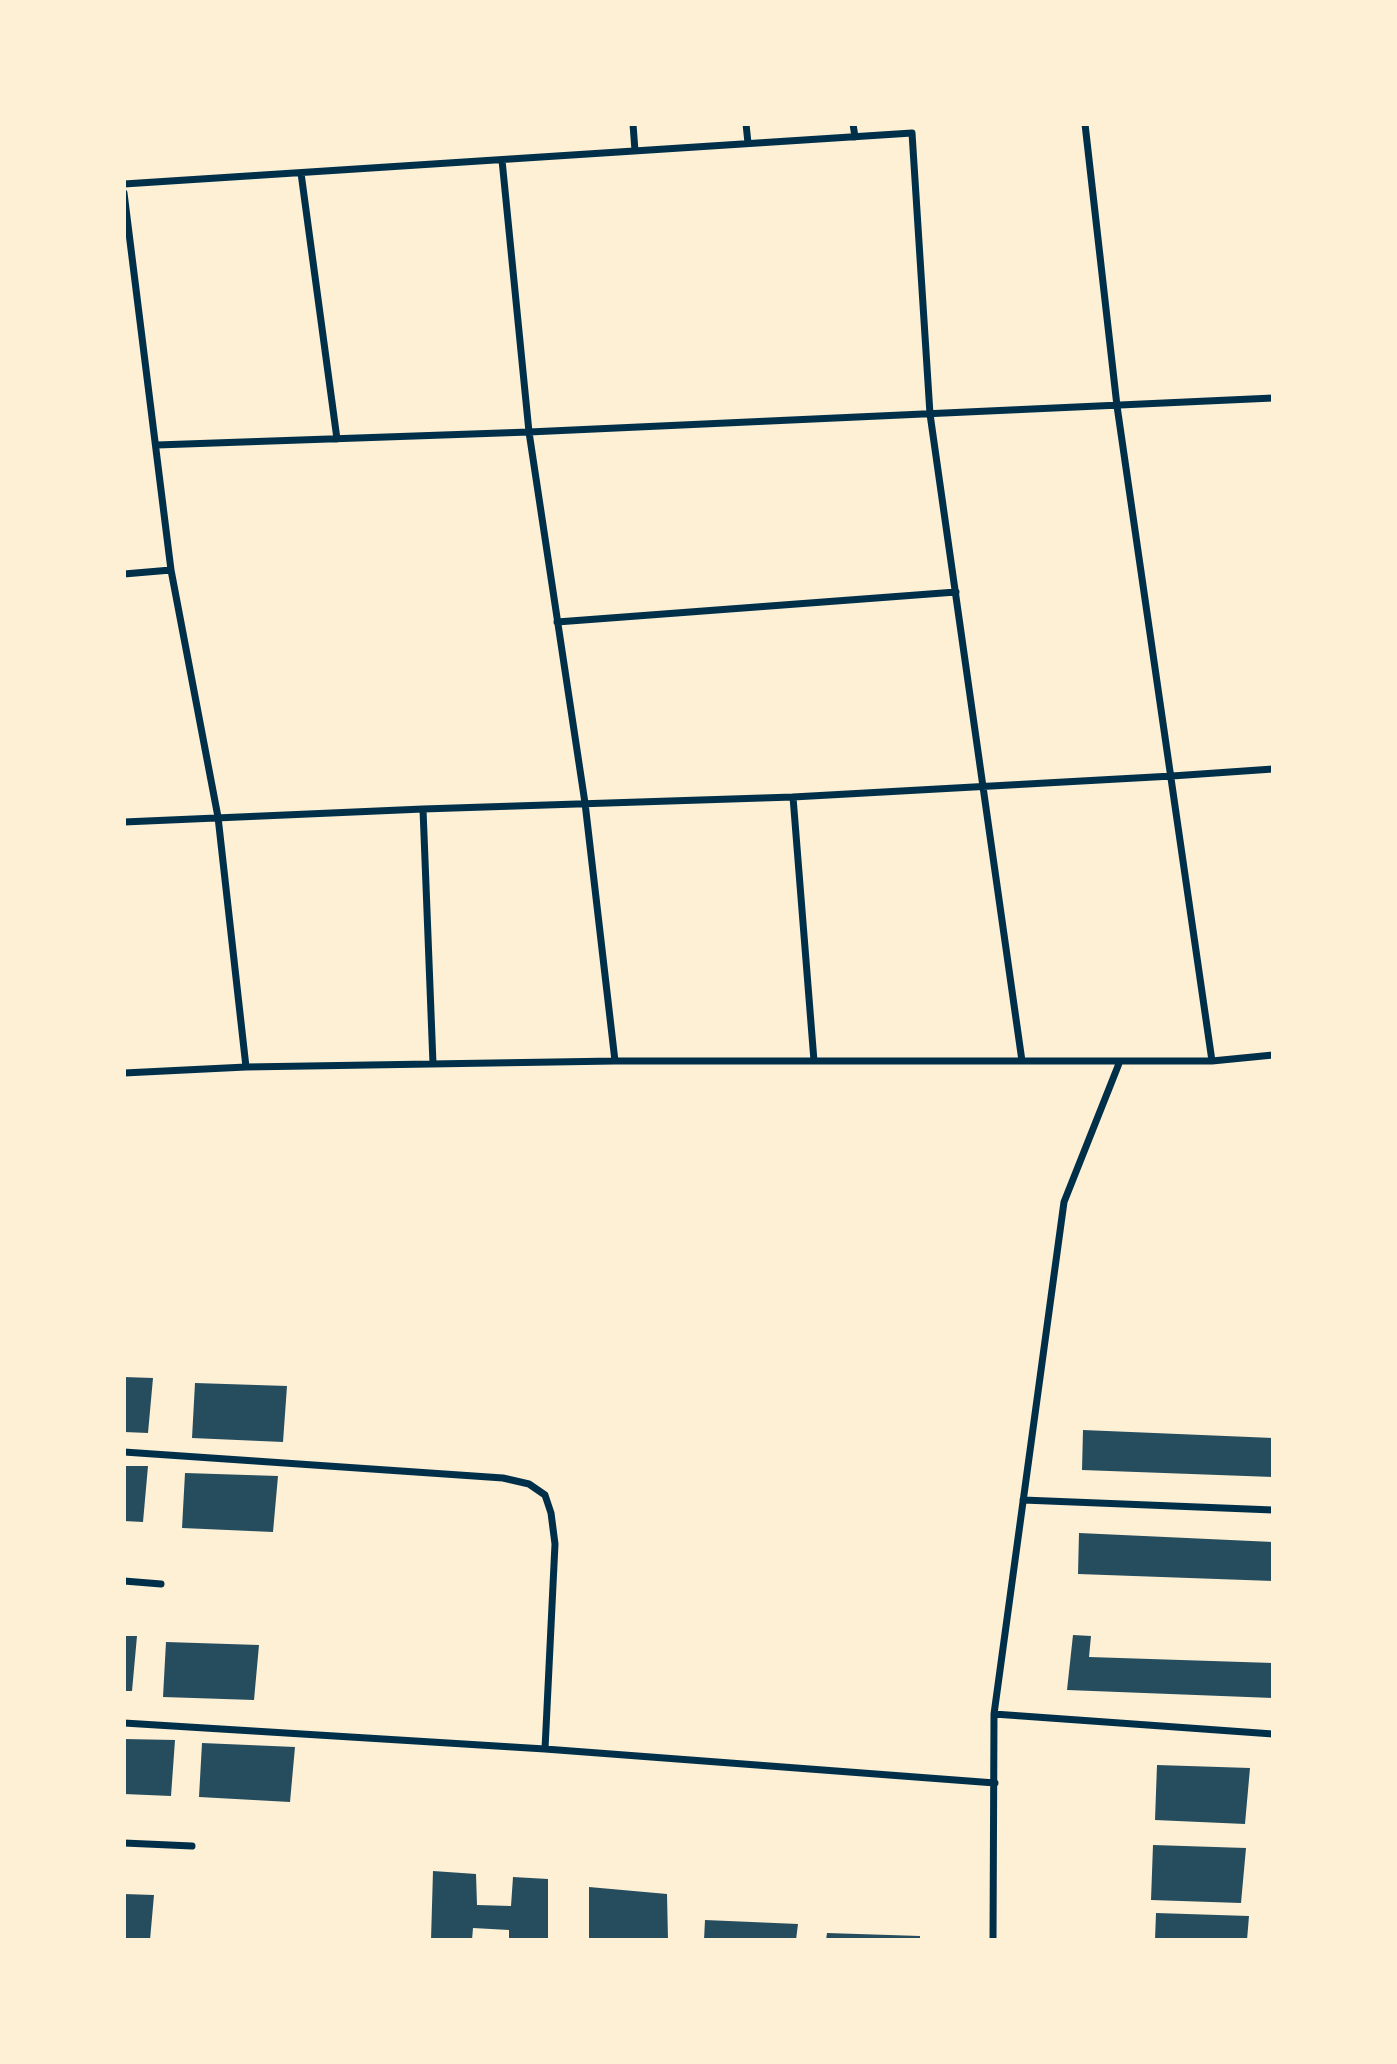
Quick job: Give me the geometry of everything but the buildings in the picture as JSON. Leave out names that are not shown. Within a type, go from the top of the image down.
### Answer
[{"type":"street","points":[[633,124],[635,151]]},
{"type":"street","points":[[747,124],[748,143]]},
{"type":"street","points":[[853,124],[855,137]]},
{"type":"street","points":[[1086,124],[1117,406],[1212,1061]]},
{"type":"street","points":[[124,184],[912,133],[930,414],[1022,1061]]},
{"type":"street","points":[[502,160],[529,432],[585,803],[615,1061]]},
{"type":"street","points":[[301,173],[337,439]]},
{"type":"street","points":[[124,193],[171,569],[218,817],[246,1067]]},
{"type":"street","points":[[157,445],[529,432],[1273,398]]},
{"type":"street","points":[[124,574],[171,569]]},
{"type":"street","points":[[557,622],[956,592]]},
{"type":"street","points":[[124,822],[793,797],[1273,769]]},
{"type":"street","points":[[793,797],[814,1061]]},
{"type":"street","points":[[424,809],[433,1064]]},
{"type":"street","points":[[124,1073],[246,1067],[615,1061],[1212,1061],[1273,1055]]},
{"type":"street","points":[[993,1940],[994,1714],[1063,1202],[1119,1061]]},
{"type":"street","points":[[124,1451],[503,1478],[529,1484],[545,1496],[551,1513],[555,1544],[545,1749]]},
{"type":"street","points":[[1023,1500],[1273,1510]]},
{"type":"street","points":[[124,1581],[161,1584]]},
{"type":"street","points":[[994,1714],[1273,1734]]},
{"type":"street","points":[[124,1723],[545,1749],[995,1783]]},
{"type":"street","points":[[124,1843],[192,1846]]}]
